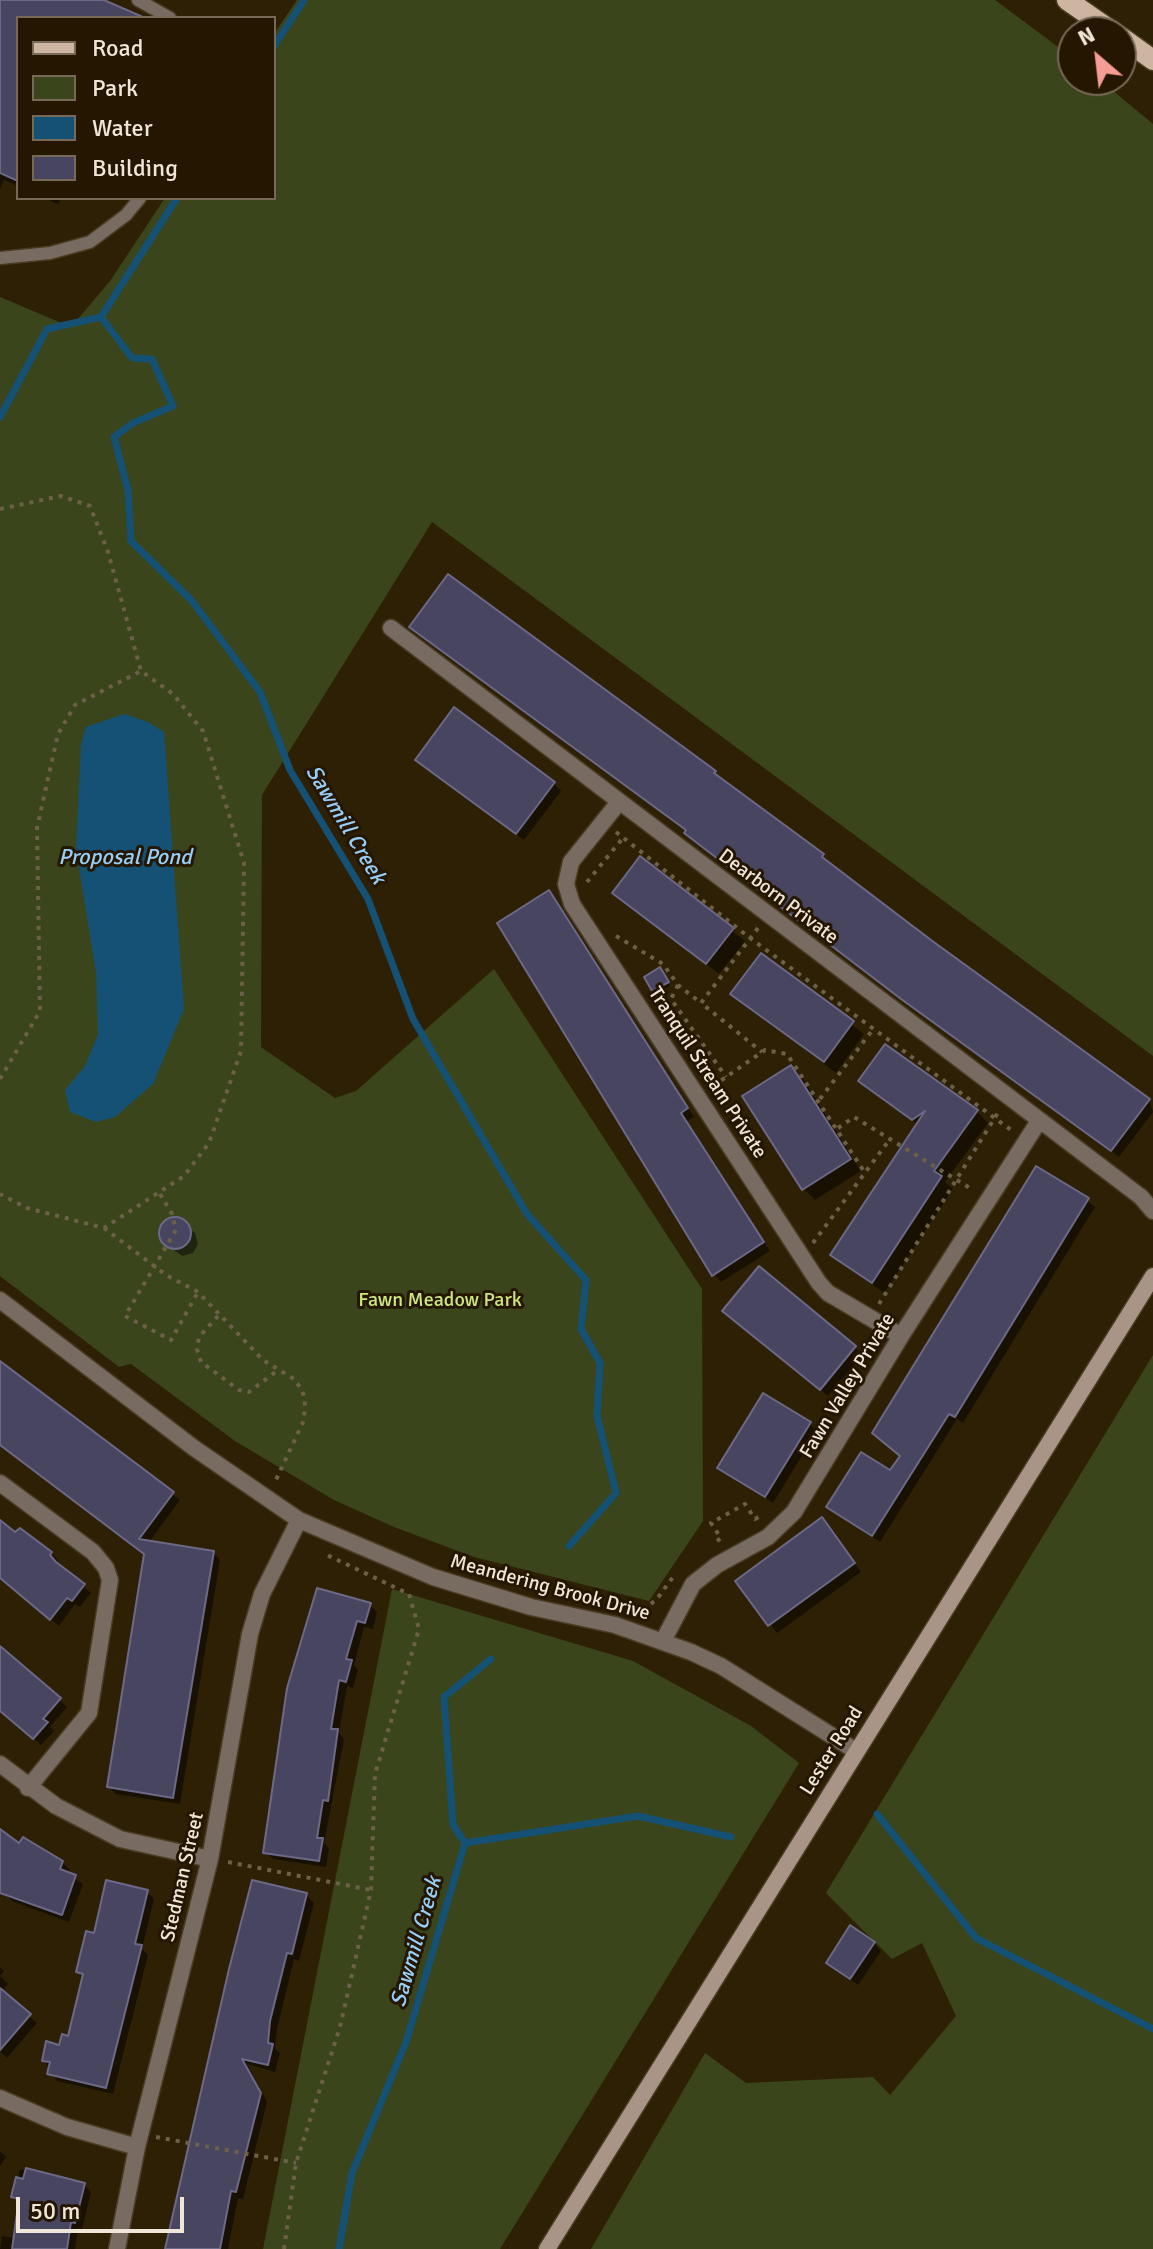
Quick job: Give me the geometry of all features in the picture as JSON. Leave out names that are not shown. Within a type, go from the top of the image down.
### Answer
[{"type":"main road","points":[[1067,0],[1090,16]]},
{"type":"main road","name":"Lester Road","points":[[547,2249],[1153,1276]]},
{"type":"street","name":"Dearborn Private","points":[[391,628],[1008,1098],[1147,1196],[1153,1211]]},
{"type":"street","name":"Tranquil Stream Private","points":[[619,802],[571,862],[566,884],[572,904],[705,1091],[811,1252],[828,1293],[876,1312],[901,1336]]},
{"type":"street","name":"Fawn Valley Private","points":[[663,1641],[693,1584],[717,1565],[768,1537],[794,1512],[901,1336],[1039,1121]]},
{"type":"street","name":"Meandering Brook Drive","points":[[0,1300],[267,1501],[299,1520],[448,1582],[663,1641],[721,1666],[856,1751]]},
{"type":"street","points":[[0,1483],[93,1552],[106,1568],[110,1580],[89,1713],[28,1788]]},
{"type":"street","name":"Stedman Street","points":[[117,2249],[138,2141],[210,1859],[250,1634],[268,1582],[299,1520]]},
{"type":"street","points":[[0,1764],[28,1788],[81,1822],[120,1839],[210,1859]]},
{"type":"street","points":[[0,2098],[67,2127],[138,2141]]},
{"type":"lane","points":[[138,0],[166,16]]},
{"type":"lane","points":[[0,258],[50,253],[90,242],[126,215],[138,200]]},
{"type":"path","points":[[0,509],[61,496],[90,506],[108,552],[141,671],[173,694],[203,731],[244,863],[241,1051],[209,1143],[184,1176],[104,1228]]},
{"type":"path","points":[[0,1079],[40,1011],[37,828],[58,734],[75,705],[141,671]]},
{"type":"path","points":[[603,822],[750,938],[1026,1141]]},
{"type":"path","points":[[581,889],[623,838]]},
{"type":"path","points":[[701,1003],[768,915]]},
{"type":"path","points":[[612,934],[663,964],[678,985],[762,1052],[787,1054],[820,1099],[865,1173]]},
{"type":"path","points":[[678,985],[671,999],[726,1077]]},
{"type":"path","points":[[820,1099],[890,1007]]},
{"type":"path","points":[[720,1100],[705,1091],[762,1052]]},
{"type":"path","points":[[876,1312],[1008,1098]]},
{"type":"path","points":[[837,1129],[854,1117],[988,1201]]},
{"type":"path","points":[[811,1252],[890,1139]]},
{"type":"path","points":[[0,1194],[27,1208],[104,1228],[155,1266],[198,1292],[263,1360],[294,1379],[302,1390],[304,1420],[267,1501]]},
{"type":"path","points":[[160,1194],[172,1214],[176,1230],[125,1316],[171,1340],[198,1292]]},
{"type":"path","points":[[803,1231],[811,1252]]},
{"type":"path","points":[[867,1296],[876,1312],[911,1321]]},
{"type":"path","points":[[218,1316],[199,1337],[197,1349],[201,1362],[239,1390],[249,1392],[278,1370]]},
{"type":"path","points":[[708,1547],[721,1538],[711,1523],[745,1504],[755,1519],[763,1514]]},
{"type":"path","points":[[284,2249],[296,2163],[340,2027],[371,1890],[375,1774],[419,1629],[409,1594],[325,1553]]},
{"type":"path","points":[[643,1610],[657,1599],[674,1576]]},
{"type":"path","points":[[210,1859],[371,1890]]},
{"type":"path","points":[[138,2141],[296,2163]]},
{"type":"green space","name":"Fawn Meadow Park","points":[[297,0],[995,0],[1057,46],[1057,96],[1119,96],[1153,124],[1153,1056],[432,522],[262,795],[261,1047],[335,1098],[356,1091],[494,969],[702,1289],[703,1521],[649,1601],[474,1557],[334,1500],[235,1441],[131,1364],[119,1367],[0,1276],[0,297],[71,327],[110,281],[164,200],[276,200],[276,31]]},
{"type":"green space","points":[[1153,1355],[1153,2249],[591,2249],[705,2053],[746,2083],[873,2077],[890,2095],[956,2016],[922,1943],[892,1959],[826,1893]]},
{"type":"green space","points":[[392,1589],[633,1661],[751,1726],[799,1763],[500,2249],[263,2249]]},
{"type":"water","name":"Proposal Pond","points":[[124,714],[148,722],[164,732],[184,1009],[153,1084],[115,1117],[96,1122],[70,1112],[65,1090],[85,1066],[98,1034],[96,973],[76,849],[81,744],[86,727]]},
{"type":"building","points":[[0,0],[104,0],[140,16],[16,16],[16,180],[0,173]]},
{"type":"building","points":[[448,574],[716,771],[714,773],[824,854],[822,857],[931,940],[1150,1099],[1111,1151],[901,999],[684,833],[686,830],[409,627]]},
{"type":"building","points":[[454,707],[555,782],[516,834],[415,760]]},
{"type":"building","points":[[640,856],[734,928],[706,964],[612,893]]},
{"type":"building","points":[[549,890],[688,1108],[681,1113],[764,1242],[712,1276],[497,923]]},
{"type":"building","points":[[761,953],[854,1021],[824,1062],[730,994]]},
{"type":"building","points":[[660,967],[669,982],[652,991],[644,977]]},
{"type":"building","points":[[885,1044],[978,1110],[934,1171],[942,1176],[872,1283],[830,1255],[925,1111],[912,1120],[858,1081]]},
{"type":"building","points":[[791,1065],[851,1159],[802,1190],[742,1096]]},
{"type":"building","points":[[1036,1166],[1089,1198],[955,1417],[949,1414],[872,1536],[826,1507],[861,1452],[890,1470],[900,1456],[872,1433]]},
{"type":"building","points":[[175,1217],[186,1222],[191,1233],[186,1244],[175,1249],[164,1244],[159,1233],[164,1222]]},
{"type":"building","points":[[759,1266],[856,1346],[820,1390],[722,1311]]},
{"type":"building","points":[[0,1361],[174,1492],[139,1539],[214,1551],[173,1798],[107,1787],[144,1554],[0,1445]]},
{"type":"building","points":[[763,1393],[811,1422],[765,1497],[717,1468]]},
{"type":"building","points":[[822,1517],[855,1563],[768,1626],[735,1581]]},
{"type":"building","points":[[0,1520],[15,1532],[20,1528],[52,1552],[50,1555],[56,1562],[85,1584],[72,1601],[67,1598],[50,1620],[0,1578]]},
{"type":"building","points":[[317,1588],[371,1603],[365,1623],[357,1621],[346,1659],[352,1660],[346,1682],[339,1680],[331,1729],[338,1729],[328,1801],[323,1800],[317,1838],[323,1838],[319,1861],[263,1853],[287,1688]]},
{"type":"building","points":[[0,1646],[61,1698],[43,1719],[48,1722],[33,1739],[0,1711]]},
{"type":"building","points":[[0,1829],[19,1843],[23,1837],[63,1861],[60,1869],[76,1875],[62,1915],[0,1893]]},
{"type":"building","points":[[106,1880],[148,1890],[135,1944],[142,1945],[106,2088],[47,2074],[50,2062],[42,2061],[46,2041],[59,2045],[62,2034],[68,2036],[83,1974],[76,1972],[86,1931],[94,1933]]},
{"type":"building","points":[[252,1880],[307,1893],[292,1954],[287,1953],[270,2021],[268,2043],[273,2044],[268,2065],[242,2059],[261,2093],[236,2192],[231,2191],[220,2249],[165,2249],[229,1969]]},
{"type":"building","points":[[850,1925],[875,1942],[850,1979],[826,1963]]},
{"type":"building","points":[[0,1988],[31,2014],[0,2050]]},
{"type":"building","points":[[26,2168],[85,2183],[75,2223],[71,2222],[67,2249],[12,2249],[19,2199],[11,2197],[16,2177],[23,2179]]},
{"type":"waterway","points":[[276,43],[304,0]]},
{"type":"waterway","points":[[101,317],[176,200]]},
{"type":"waterway","name":"Sawmill Creek","points":[[0,417],[47,329],[101,317],[132,358],[152,359],[173,406],[133,423],[114,437],[128,490],[131,541],[192,601],[260,692],[290,770],[368,899],[413,1019],[527,1214],[586,1280],[581,1329],[600,1363],[597,1416],[616,1493],[569,1546]]},
{"type":"waterway","name":"Sawmill Creek","points":[[339,2249],[352,2173],[406,2042],[465,1843],[453,1825],[444,1697],[491,1659]]},
{"type":"waterway","points":[[877,1814],[976,1938],[1153,2029]]},
{"type":"waterway","points":[[465,1843],[638,1816],[731,1837]]}]
